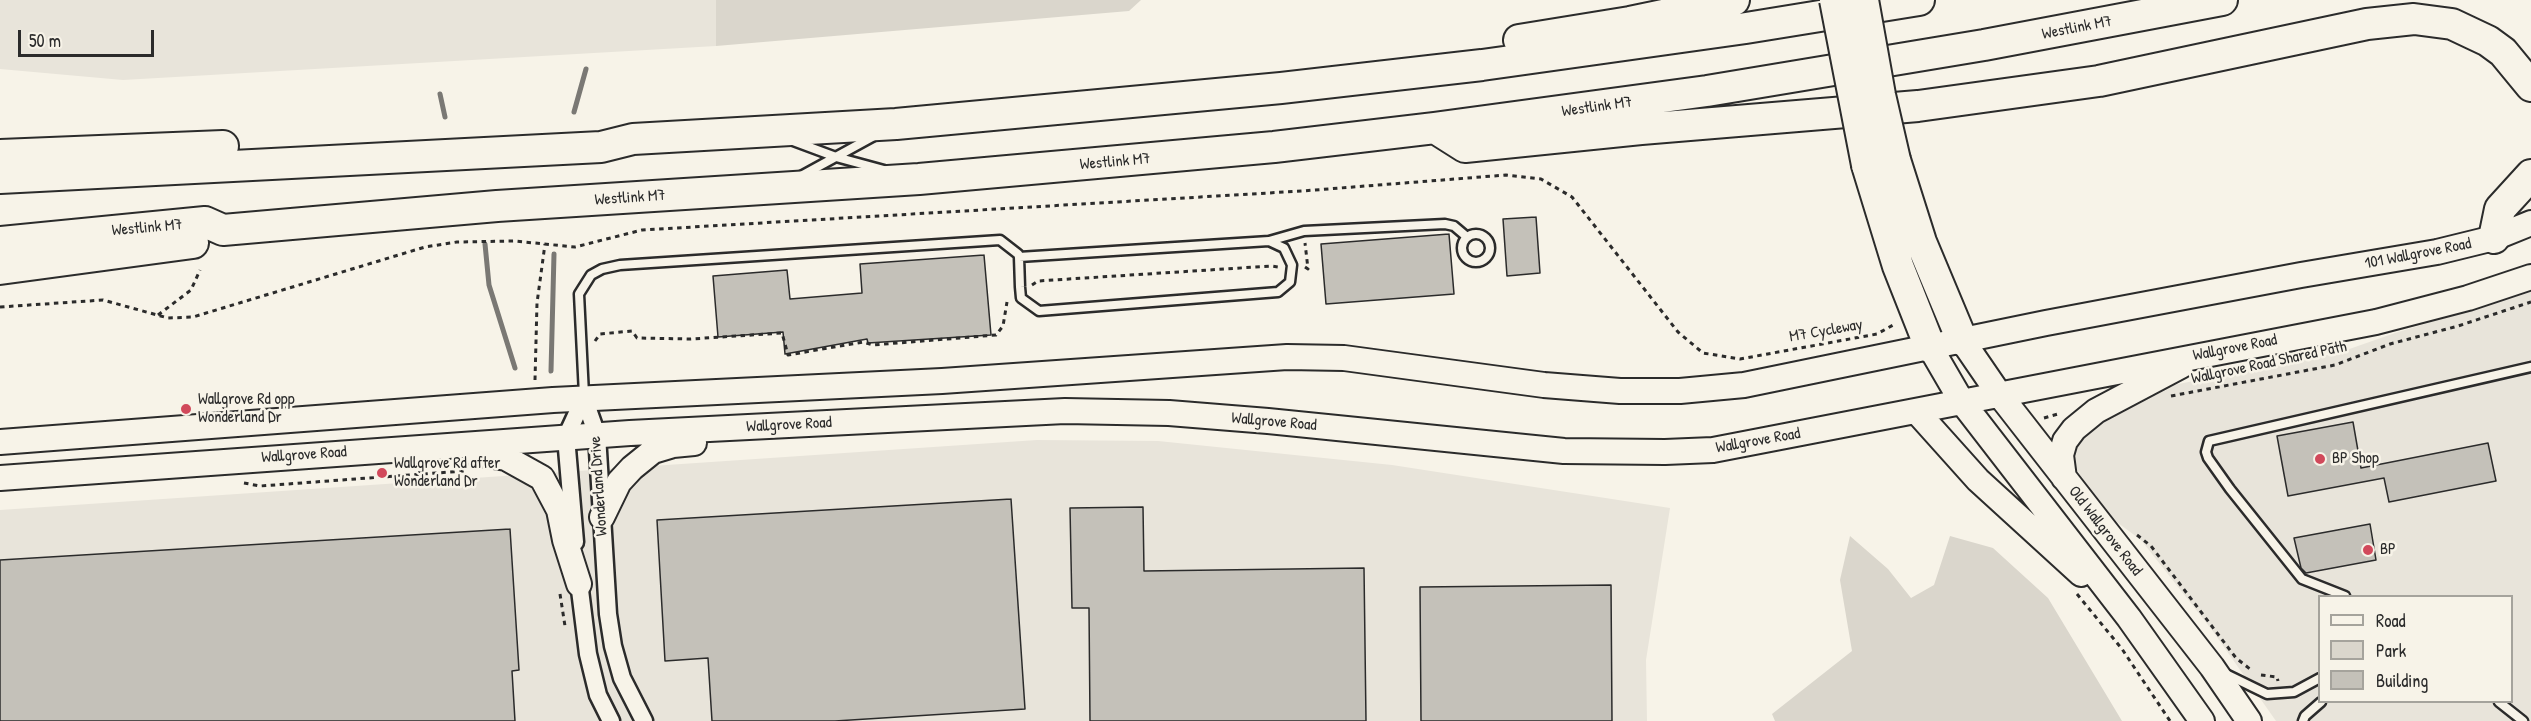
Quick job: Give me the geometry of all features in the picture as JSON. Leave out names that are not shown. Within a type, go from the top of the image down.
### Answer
[{"type":"highway","points":[[1632,33],[1734,0]]},
{"type":"highway","points":[[1835,0],[1881,162],[1898,266],[1930,347]]},
{"type":"highway","points":[[1863,0],[1880,95],[1881,162],[1921,242],[1962,340]]},
{"type":"highway","points":[[0,178],[601,147],[633,139],[896,124],[1281,88],[1482,65],[1546,47],[1632,33],[1919,0]]},
{"type":"highway","name":"Westlink M7","points":[[0,242],[205,222],[223,230],[497,206],[919,179],[1274,147],[1435,128],[1557,125],[1640,115],[1984,45],[2222,0]]},
{"type":"highway","points":[[1640,115],[1856,112],[1976,99],[2099,81],[2367,24],[2414,19],[2452,24],[2488,41],[2511,60],[2531,86]]},
{"type":"highway","points":[[0,155],[599,130],[633,139]]},
{"type":"highway","points":[[2494,238],[2500,209],[2531,175]]},
{"type":"highway","points":[[0,269],[207,241],[223,230]]},
{"type":"main road","name":"101 Wallgrove Road","points":[[1962,340],[2301,275],[2437,252],[2494,238],[2531,223]]},
{"type":"main road","name":"Wallgrove Road","points":[[0,478],[597,435],[1065,411],[1169,413],[1564,451],[1713,450],[2376,322],[2468,298],[2531,277]]},
{"type":"main road","points":[[0,442],[584,398],[942,381],[1287,357],[1344,358],[1545,385],[1620,391],[1680,391],[1744,385],[1884,358],[1962,340]]},
{"type":"main road","name":"Old Wallgrove Road","points":[[1962,340],[1999,394],[2212,667],[2249,721]]},
{"type":"main road","name":"Old Wallgrove Road","points":[[1930,347],[1962,402],[2129,618],[2202,721]]},
{"type":"main road","points":[[2064,478],[2061,455],[2064,441],[2074,429],[2096,411],[2204,354]]},
{"type":"main road","points":[[1910,413],[1978,480],[2129,618]]},
{"type":"main road","points":[[602,517],[619,482],[653,451],[673,445],[725,441],[830,423]]},
{"type":"main road","points":[[434,447],[506,458],[542,478],[560,510],[570,588]]},
{"type":"street","name":"Wonderland Drive","points":[[584,398],[597,435],[608,614],[621,678],[644,721]]},
{"type":"street","name":"Wonderland Drive","points":[[584,398],[566,437],[570,588],[598,695],[611,721]]},
{"type":"lane","points":[[777,189],[896,124]]},
{"type":"lane","points":[[768,132],[836,157],[919,179]]},
{"type":"lane","points":[[1018,257],[1269,241],[1304,231],[1450,224],[1467,237]]},
{"type":"lane","points":[[584,398],[579,294],[591,275],[602,269],[620,265],[1000,240],[1018,254],[1021,298],[1039,311],[1278,292],[1290,282],[1292,265],[1284,248],[1269,241]]},
{"type":"lane","points":[[2340,595],[2302,579],[2208,458],[2206,452],[2210,441],[2531,367]]},
{"type":"lane","points":[[2212,667],[2267,694],[2294,692],[2318,679]]},
{"type":"lane","points":[[2303,721],[2320,703]]},
{"type":"lane","points":[[2500,703],[2523,721]]},
{"type":"path","points":[[595,348],[595,340],[600,334],[632,331],[637,338],[691,339],[782,333],[788,355],[863,342],[873,345],[996,335],[1004,326],[1008,287],[1032,285],[1038,281],[1271,266],[1280,268],[1292,265],[1308,269],[1304,231]]},
{"type":"path","points":[[537,385],[534,358],[537,303],[545,244]]},
{"type":"path","points":[[158,315],[191,290],[200,270]]},
{"type":"path","name":"Wallgrove Road Shared Path","points":[[2161,398],[2335,364],[2390,344],[2458,327],[2531,302]]},
{"type":"path","name":"M7 Cycleway","points":[[1703,353],[1740,359],[1878,334],[1898,322]]},
{"type":"path","points":[[2038,420],[2064,412]]},
{"type":"path","points":[[232,460],[242,483],[260,486],[474,471]]},
{"type":"path","points":[[2130,528],[2151,546],[2236,658],[2251,670],[2264,676],[2277,677],[2281,693]]},
{"type":"path","points":[[567,637],[570,588]]},
{"type":"shaded area","points":[[0,0],[716,0],[716,46],[123,80],[0,69]]},
{"type":"shaded area","name":"BP","points":[[2531,292],[2531,721],[2276,721],[2212,630],[2141,540],[2114,520],[2089,491],[2076,468],[2075,453],[2078,435],[2091,420],[2168,386],[2338,353],[2395,333]]},
{"type":"shaded area","points":[[1037,440],[1158,441],[1392,465],[1670,508],[1646,660],[1647,721],[0,721],[0,510]]},
{"type":"green space","points":[[716,0],[1141,0],[1129,11],[716,46]]},
{"type":"green space","points":[[1850,536],[1888,569],[1911,598],[1934,585],[1950,536],[1993,548],[2048,598],[2122,721],[1775,721],[1772,714],[1852,651],[1840,580]]},
{"type":"building","points":[[1536,217],[1540,273],[1507,276],[1503,219]]},
{"type":"building","points":[[1449,234],[1454,294],[1326,304],[1321,244]]},
{"type":"building","points":[[984,255],[991,335],[868,343],[867,339],[785,354],[783,332],[718,337],[713,276],[787,270],[790,299],[862,293],[860,264]]},
{"type":"building","points":[[2353,422],[2361,468],[2488,443],[2496,481],[2389,502],[2384,478],[2288,496],[2277,436]]},
{"type":"building","points":[[1011,499],[1025,709],[835,721],[712,721],[708,658],[665,661],[657,520]]},
{"type":"building","points":[[1143,507],[1144,571],[1364,568],[1366,721],[1090,721],[1089,608],[1072,608],[1070,508]]},
{"type":"building","points":[[2370,524],[2376,560],[2306,573],[2301,568],[2294,538]]},
{"type":"building","points":[[510,529],[519,670],[512,671],[515,721],[0,721],[0,560]]},
{"type":"building","points":[[1611,585],[1612,721],[1421,721],[1420,587]]},
{"type":"waterway","points":[[574,112],[586,69]]},
{"type":"waterway","points":[[440,94],[445,117]]},
{"type":"waterway","points":[[485,244],[489,285],[515,368]]},
{"type":"waterway","points":[[551,371],[554,254]]},
{"type":"place","name":"Wallgrove Rd opp Wonderland Dr","points":[[186,409]]},
{"type":"place","name":"BP Shop","points":[[2320,459]]},
{"type":"place","name":"Wallgrove Rd after Wonderland Dr","points":[[382,473]]},
{"type":"place","name":"BP","points":[[2368,550]]}]
